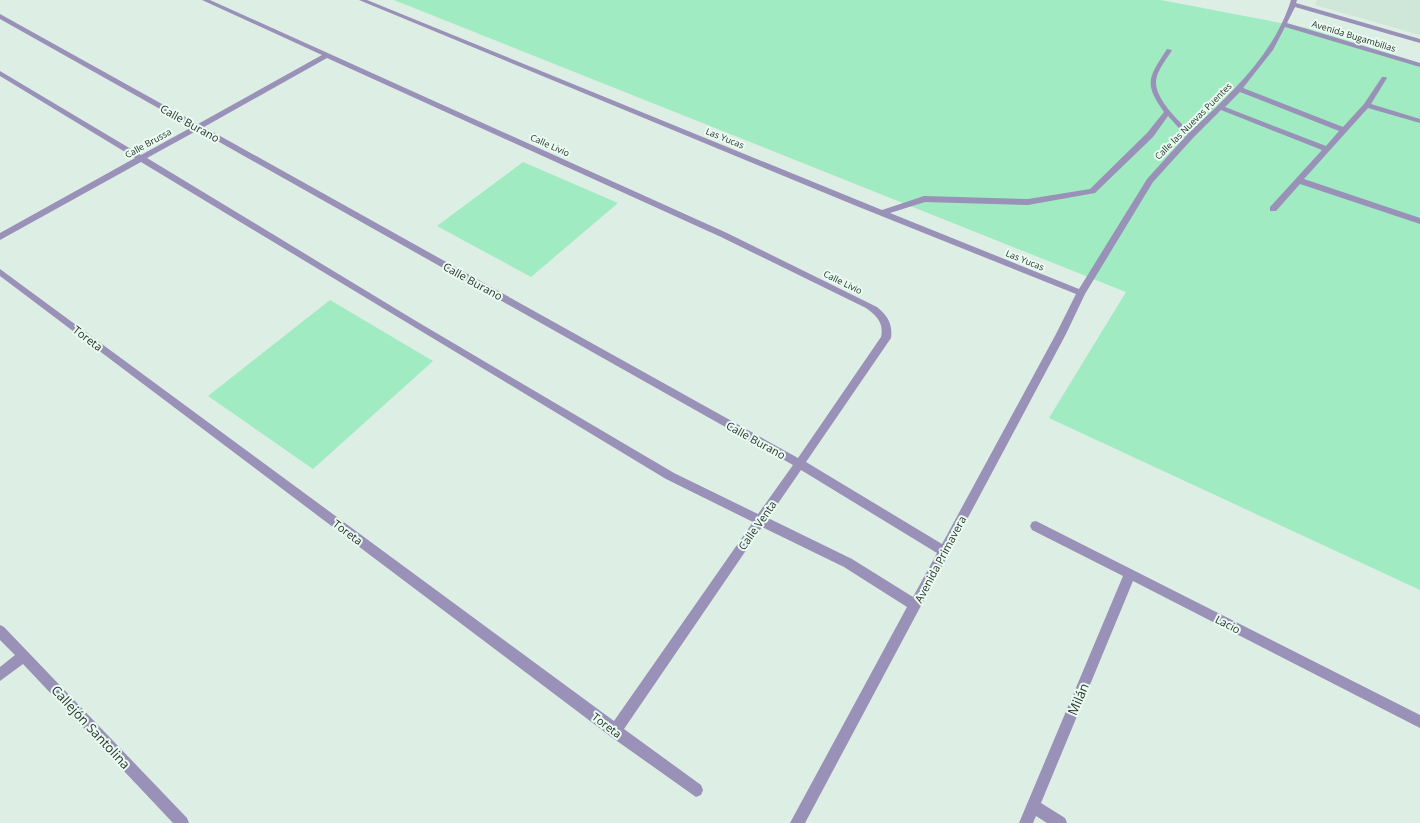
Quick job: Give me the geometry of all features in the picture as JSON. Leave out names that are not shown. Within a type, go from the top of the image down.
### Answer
[{"type":"street","name":"Calle Livio","points":[[205,0],[724,235],[869,306],[882,316]]},
{"type":"street","name":"Las Yucas","points":[[362,0],[1081,293]]},
{"type":"street","name":"Calle las Nuevas Puentes","points":[[1081,293],[1150,181],[1190,136],[1239,89],[1270,50],[1291,10],[1293,2]]},
{"type":"street","name":"Avenida Bugambilias","points":[[1293,2],[1420,41]]},
{"type":"street","name":"Calle Burano","points":[[0,16],[800,464],[944,551]]},
{"type":"street","name":"Avenida Bugambilias","points":[[1283,24],[1420,65]]},
{"type":"street","points":[[1169,50],[1153,79],[1154,89],[1159,100],[1190,136]]},
{"type":"street","name":"Calle Brussa","points":[[0,237],[327,55]]},
{"type":"street","points":[[0,73],[670,476],[761,519],[848,563],[915,605]]},
{"type":"street","points":[[1273,209],[1367,104],[1384,78]]},
{"type":"street","points":[[1239,89],[1343,130]]},
{"type":"street","points":[[1367,104],[1420,122]]},
{"type":"street","points":[[1219,107],[1326,149]]},
{"type":"street","points":[[882,213],[924,198],[1028,202],[1092,191],[1150,135],[1168,111]]},
{"type":"street","points":[[1298,180],[1420,221]]},
{"type":"street","name":"Toreta","points":[[0,272],[696,790]]},
{"type":"street","name":"Avenida Primavera","points":[[797,823],[1061,334],[1081,293]]},
{"type":"street","name":"Calle Venta","points":[[615,731],[886,338],[888,330],[887,323],[882,316]]},
{"type":"street","name":"Lacio","points":[[1036,526],[1420,722]]},
{"type":"street","name":"Milán","points":[[1026,823],[1130,574]]},
{"type":"street","name":"Callejón Santolina","points":[[0,631],[180,822]]},
{"type":"street","points":[[0,675],[23,656]]},
{"type":"street","points":[[1033,806],[1060,823]]},
{"type":"shaded area","points":[[1317,0],[1420,0],[1420,35],[1315,5]]},
{"type":"green space","points":[[394,0],[1161,0],[1307,28],[1420,63],[1420,590],[1049,418],[1126,292]]},
{"type":"green space","points":[[523,162],[618,203],[531,277],[437,226]]},
{"type":"green space","points":[[330,300],[433,361],[313,469],[208,396]]}]
